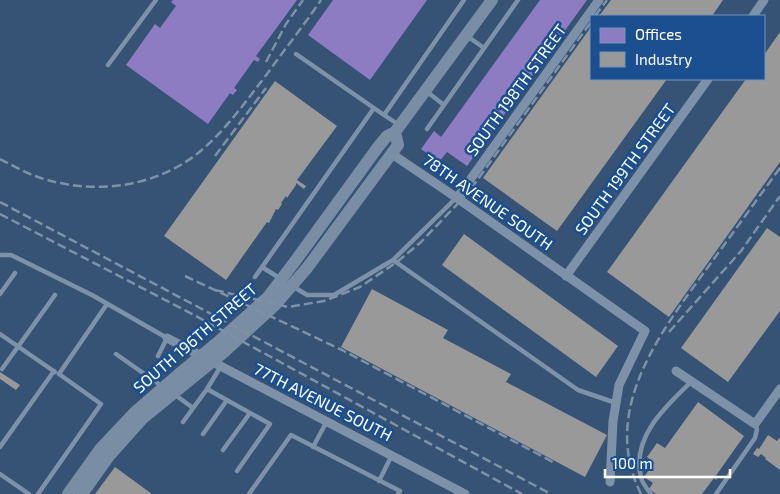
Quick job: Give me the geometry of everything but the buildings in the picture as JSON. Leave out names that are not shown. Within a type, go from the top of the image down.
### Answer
[{"type":"main road","name":"SOUTH 196TH STREET","points":[[68,494],[101,448],[135,412],[268,297],[382,141],[397,129],[492,0]]},
{"type":"main road","name":"SOUTH 196TH STREET","points":[[82,494],[109,456],[143,418],[224,352],[275,305],[307,268],[398,145],[397,129]]},
{"type":"street","name":"SOUTH 198TH STREET","points":[[457,198],[599,0]]},
{"type":"street","points":[[754,15],[764,0]]},
{"type":"street","name":"SOUTH 199TH STREET","points":[[566,276],[707,80]]},
{"type":"street","name":"78TH AVENUE SOUTH","points":[[392,154],[645,331],[619,385],[616,403]]},
{"type":"street","name":"77TH AVENUE SOUTH","points":[[167,338],[465,494]]},
{"type":"street","points":[[676,371],[755,424],[780,389]]},
{"type":"street","points":[[610,482],[613,421],[616,403]]},
{"type":"lane","points":[[108,64],[156,0]]},
{"type":"lane","points":[[384,115],[464,0]]},
{"type":"lane","points":[[427,129],[518,0]]},
{"type":"lane","points":[[466,35],[484,48]]},
{"type":"lane","points":[[296,54],[384,115],[397,129]]},
{"type":"lane","points":[[425,90],[444,105]]},
{"type":"lane","points":[[255,277],[374,108]]},
{"type":"lane","points":[[262,267],[307,295],[334,295],[394,260],[457,198]]},
{"type":"lane","points":[[0,255],[11,255],[107,304],[167,338],[158,356]]},
{"type":"lane","points":[[394,260],[578,390],[616,403]]},
{"type":"lane","points":[[0,294],[14,273]]},
{"type":"lane","points":[[2,369],[55,295]]},
{"type":"lane","points":[[58,374],[107,304]]},
{"type":"lane","points":[[0,334],[101,404],[38,494]]},
{"type":"lane","points":[[116,354],[193,408]]},
{"type":"lane","points":[[183,422],[221,366]]},
{"type":"lane","points":[[0,447],[54,371]]},
{"type":"lane","points":[[651,494],[641,479],[639,455],[643,439],[668,405],[692,381]]},
{"type":"lane","points":[[207,389],[270,424],[237,471]]},
{"type":"lane","points":[[203,434],[227,400]]},
{"type":"lane","points":[[223,450],[250,413]]},
{"type":"lane","points":[[313,447],[327,421]]},
{"type":"lane","points":[[716,494],[756,438],[758,429],[755,424]]},
{"type":"lane","points":[[249,494],[291,435],[400,492],[398,494]]},
{"type":"lane","points":[[379,481],[392,455]]},
{"type":"lane","points":[[0,474],[29,494]]},
{"type":"railway","points":[[266,62],[286,24],[303,0]]},
{"type":"railway","points":[[0,159],[38,177],[59,183],[81,186],[103,187],[124,185],[146,180],[166,172],[185,162],[203,149],[221,132],[252,94],[321,0]]},
{"type":"railway","points":[[596,15],[607,0]]},
{"type":"railway","points":[[215,290],[288,307],[324,301],[360,287],[397,262],[421,242],[468,193],[590,23]]},
{"type":"railway","points":[[215,156],[266,88]]},
{"type":"railway","points":[[641,494],[630,463],[627,432],[631,402],[641,373],[655,345],[672,318],[780,168]]},
{"type":"railway","points":[[669,332],[741,251],[780,196]]},
{"type":"railway","points":[[0,202],[551,494]]},
{"type":"railway","points":[[0,214],[194,315],[522,494]]},
{"type":"railway","points":[[185,276],[342,350],[553,462]]}]
